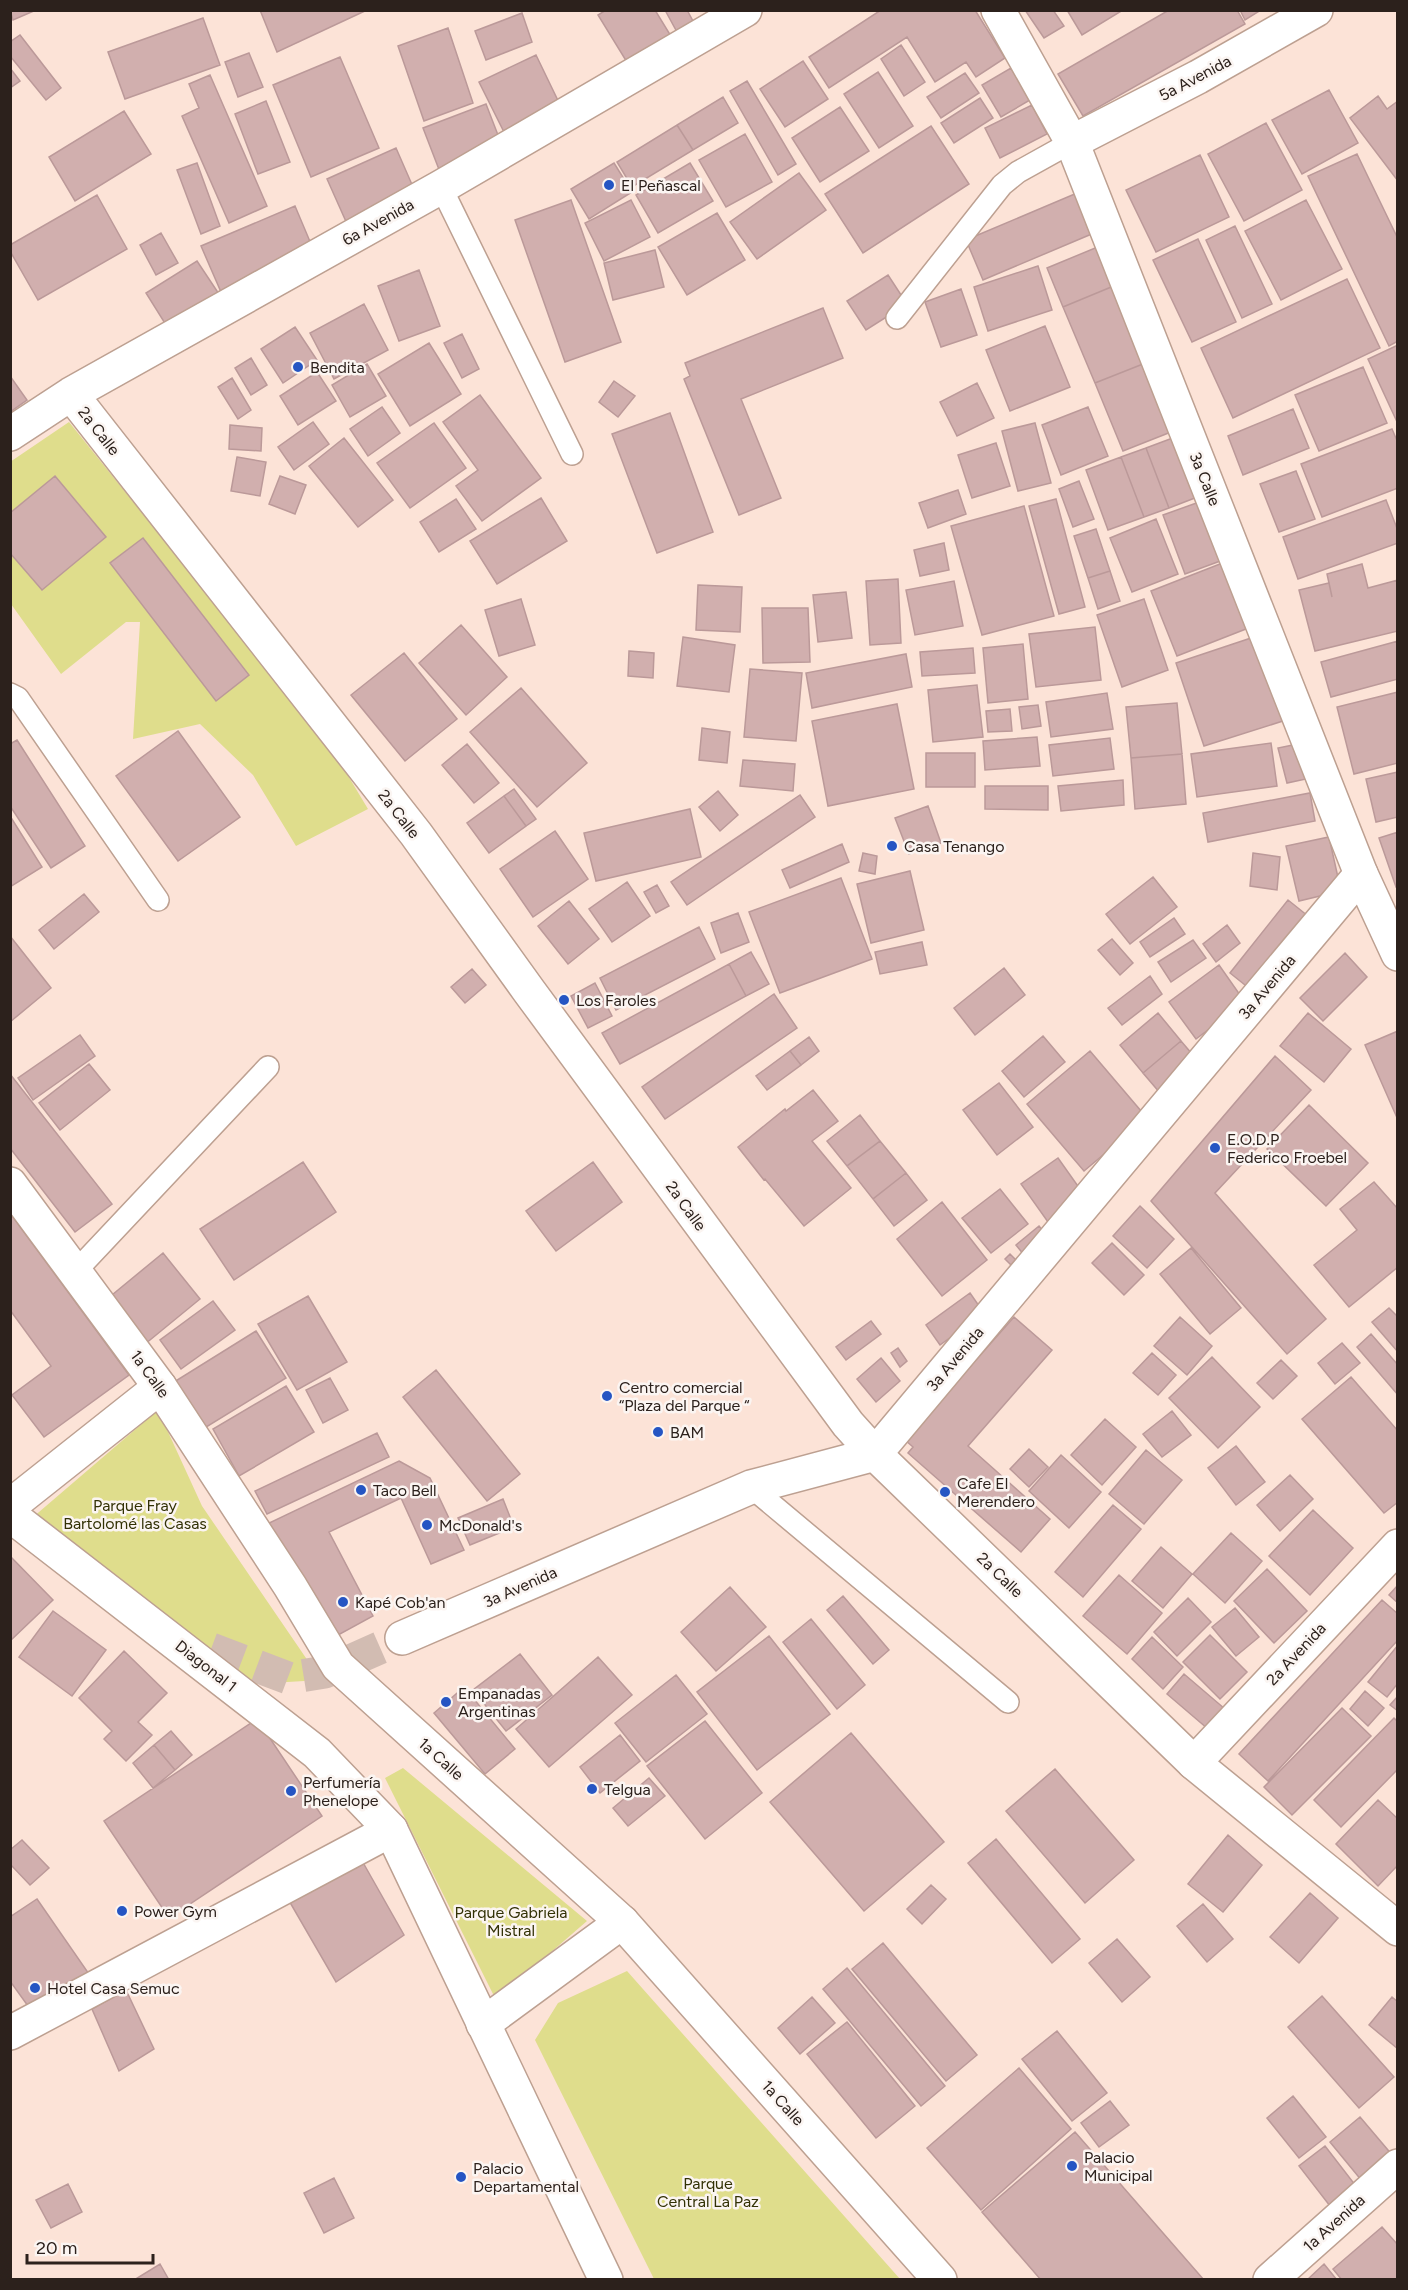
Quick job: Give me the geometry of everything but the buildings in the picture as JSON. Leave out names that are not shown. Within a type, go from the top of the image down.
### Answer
[{"type":"street","name":"6a Avenida","points":[[10,434],[70,394],[441,187],[745,10]]},
{"type":"street","name":"3a Calle","points":[[998,10],[1072,142],[1361,874],[1398,954]]},
{"type":"street","name":"5a Avenida","points":[[1072,142],[1198,77],[1316,10]]},
{"type":"street","name":"2a Calle","points":[[70,394],[416,834],[848,1424],[875,1454],[1194,1763],[1398,1929]]},
{"type":"street","name":"3a Avenida","points":[[402,1638],[751,1487],[875,1454],[1361,874]]},
{"type":"street","name":"1a Calle","points":[[10,1184],[160,1387],[291,1586],[338,1666],[622,1922],[939,2280]]},
{"type":"street","points":[[10,1506],[160,1387]]},
{"type":"street","name":"Diagonal 1","points":[[10,1515],[317,1753],[391,1830]]},
{"type":"street","name":"2a Avenida","points":[[1194,1763],[1398,1546]]},
{"type":"street","points":[[125,1602],[211,1649]]},
{"type":"street","points":[[10,2032],[391,1830],[606,2280]]},
{"type":"street","points":[[483,2024],[622,1922]]},
{"type":"street","name":"1a Avenida","points":[[1270,2280],[1398,2166]]},
{"type":"lane","points":[[897,318],[1002,184],[1018,172],[1072,142]]},
{"type":"lane","points":[[441,187],[572,454]]},
{"type":"lane","points":[[10,694],[18,698],[158,900]]},
{"type":"lane","points":[[75,1272],[268,1067]]},
{"type":"lane","points":[[751,1487],[1008,1702]]},
{"type":"green space","points":[[69,422],[332,749],[368,809],[296,846],[253,775],[200,724],[133,739],[140,622],[126,622],[61,674],[11,604],[10,462]]},
{"type":"green space","name":"Parque Fray Bartolomé las Casas","points":[[158,1410],[202,1506],[321,1680],[253,1684],[32,1518]]},
{"type":"green space","name":"Parque Gabriela Mistral","points":[[403,1768],[587,1921],[496,2000],[385,1778]]},
{"type":"green space","name":"Parque Central La Paz","points":[[627,1971],[900,2279],[654,2279],[535,2040],[558,2003]]},
{"type":"tunnel","points":[[211,1649],[288,1678],[325,1672],[402,1638]]},
{"type":"place","name":"El Peñascal","points":[[609,185]]},
{"type":"place","name":"Bendita","points":[[298,367]]},
{"type":"place","name":"Casa Tenango","points":[[892,846]]},
{"type":"place","name":"Los Faroles","points":[[564,1000]]},
{"type":"place","name":"E.O.D.P Federico Froebel","points":[[1215,1148]]},
{"type":"place","name":"Centro comercial “Plaza del Parque “","points":[[607,1396]]},
{"type":"place","name":"BAM","points":[[658,1432]]},
{"type":"place","name":"Taco Bell","points":[[361,1490]]},
{"type":"place","name":"Cafe El Merendero","points":[[945,1492]]},
{"type":"place","name":"McDonald's","points":[[427,1525]]},
{"type":"place","name":"Kapé Cob'an","points":[[343,1602]]},
{"type":"place","name":"Empanadas Argentinas","points":[[446,1702]]},
{"type":"place","name":"Telgua","points":[[592,1789]]},
{"type":"place","name":"Perfumería Phenelope","points":[[291,1791]]},
{"type":"place","name":"Power Gym","points":[[122,1911]]},
{"type":"place","name":"Hotel Casa Semuc","points":[[35,1988]]},
{"type":"place","name":"Palacio Municipal","points":[[1072,2166]]},
{"type":"place","name":"Palacio Departamental","points":[[461,2177]]}]
